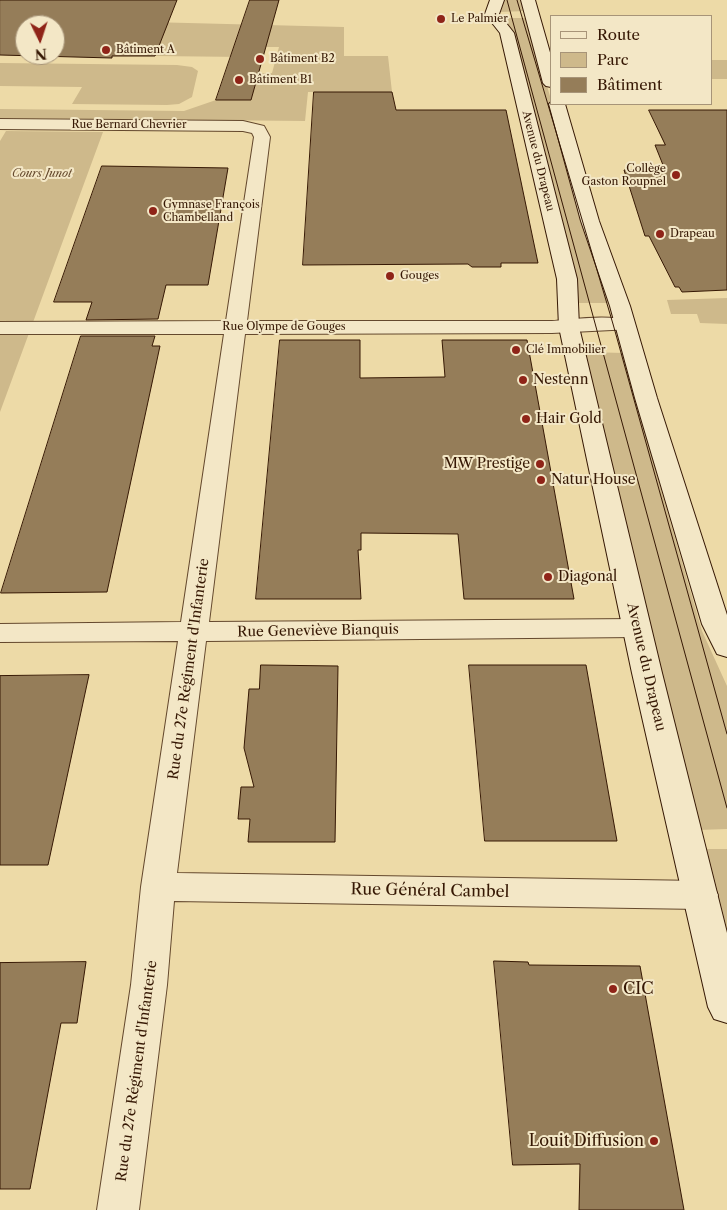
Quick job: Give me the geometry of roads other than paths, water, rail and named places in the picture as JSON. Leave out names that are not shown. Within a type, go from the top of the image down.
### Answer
[{"type":"main road","name":"Avenue du Drapeau","points":[[497,0],[492,14],[507,33],[567,279],[569,327],[637,628],[727,1007]]},
{"type":"main road","points":[[528,0],[550,79]]},
{"type":"main road","points":[[557,105],[590,221],[620,306],[723,633]]},
{"type":"main road","name":"Rue Bernard Chevrier","points":[[0,124],[244,126],[258,129]]},
{"type":"main road","name":"Rue du 27e Régiment d'Infanterie","points":[[118,1210],[149,984],[158,887],[262,137],[258,129]]},
{"type":"main road","points":[[569,327],[596,324],[625,325]]},
{"type":"main road","name":"Rue Olympe de Gouges","points":[[0,328],[569,327]]},
{"type":"main road","name":"Rue Geneviève Bianquis","points":[[0,633],[194,633],[637,628]]},
{"type":"main road","name":"Rue Général Cambel","points":[[158,887],[701,895]]},
{"type":"tram line","points":[[507,0],[727,808]]},
{"type":"tram line","points":[[517,0],[613,324],[727,734]]},
{"type":"place","name":"Le Palmier","points":[[441,19]]},
{"type":"place","name":"Bâtiment A","points":[[106,50]]},
{"type":"place","name":"Bâtiment B2","points":[[260,59]]},
{"type":"place","name":"Bâtiment B1","points":[[239,80]]},
{"type":"place","name":"Collège Gaston Roupnel","points":[[676,175]]},
{"type":"place","name":"Gymnase François Chambelland","points":[[153,211]]},
{"type":"place","name":"Drapeau","points":[[660,234]]},
{"type":"place","name":"Gouges","points":[[390,276]]},
{"type":"place","name":"Clé Immobilier","points":[[516,350]]},
{"type":"place","name":"Nestenn","points":[[523,380]]},
{"type":"place","name":"Hair Gold","points":[[526,419]]},
{"type":"place","name":"MW Prestige","points":[[540,464]]},
{"type":"place","name":"Natur House","points":[[541,480]]},
{"type":"place","name":"Diagonal","points":[[548,577]]},
{"type":"place","name":"CIC","points":[[613,989]]},
{"type":"place","name":"Louit Diffusion","points":[[654,1141]]},
{"type":"park label","name":"Cours Junot","points":[[42,174]]}]
